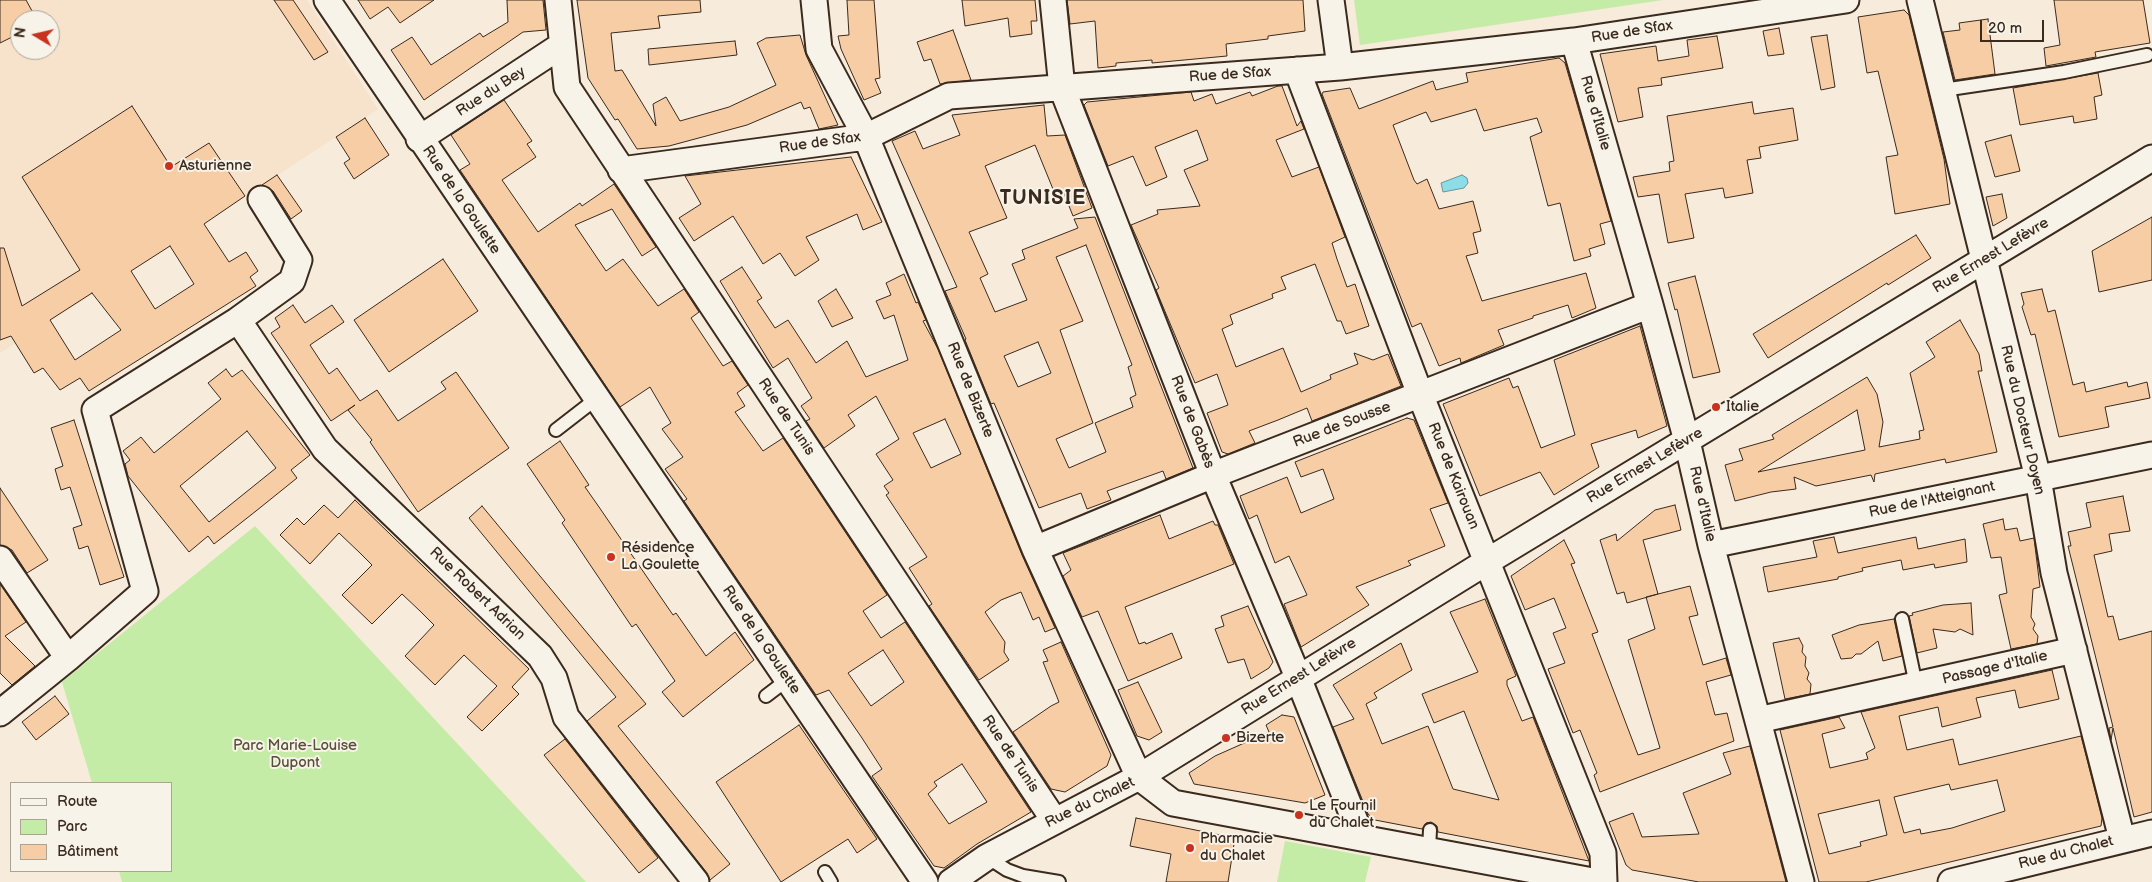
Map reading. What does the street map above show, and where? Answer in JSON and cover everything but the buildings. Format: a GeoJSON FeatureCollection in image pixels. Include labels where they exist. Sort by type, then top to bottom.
{"type":"FeatureCollection","features":[{"type":"Feature","properties":{"kind":"street","name":"Rue de la Goulette"},"geometry":{"type":"LineString","coordinates":[[327,0],[419,139],[925,882]]}},
{"type":"Feature","properties":{"kind":"street","name":"Rue de Tunis"},"geometry":{"type":"LineString","coordinates":[[558,0],[567,87],[1054,820]]}},
{"type":"Feature","properties":{"kind":"street","name":"Rue de Bizerte"},"geometry":{"type":"LineString","coordinates":[[814,0],[818,49],[866,137],[1035,549],[1138,777]]}},
{"type":"Feature","properties":{"kind":"street","name":"Rue de Gabès"},"geometry":{"type":"LineString","coordinates":[[1054,0],[1062,88],[1213,475],[1298,678],[1361,836]]}},
{"type":"Feature","properties":{"kind":"street"},"geometry":{"type":"LineString","coordinates":[[1331,0],[1340,67]]}},
{"type":"Feature","properties":{"kind":"street","name":"Rue de Sfax"},"geometry":{"type":"LineString","coordinates":[[621,170],[866,137],[950,96],[1340,67],[1574,41],[1846,0]]}},
{"type":"Feature","properties":{"kind":"street","name":"Rue du Docteur Doyen"},"geometry":{"type":"LineString","coordinates":[[1920,0],[2038,478],[2054,573],[2122,840]]}},
{"type":"Feature","properties":{"kind":"street","name":"Rue d'Italie"},"geometry":{"type":"LineString","coordinates":[[1574,41],[1687,441],[1711,545],[1801,882]]}},
{"type":"Feature","properties":{"kind":"street","name":"Rue du Bey"},"geometry":{"type":"LineString","coordinates":[[419,139],[562,45]]}},
{"type":"Feature","properties":{"kind":"street","name":"Rue de Kairouan"},"geometry":{"type":"LineString","coordinates":[[1297,70],[1420,394],[1604,853],[1604,882]]}},
{"type":"Feature","properties":{"kind":"street","name":"Rue Ernest Lefèvre"},"geometry":{"type":"LineString","coordinates":[[1138,777],[1488,561],[2152,158]]}},
{"type":"Feature","properties":{"kind":"street"},"geometry":{"type":"LineString","coordinates":[[0,713],[70,657],[146,591],[95,410],[238,320],[292,282],[298,260],[261,199]]}},
{"type":"Feature","properties":{"kind":"street","name":"Rue de Sousse"},"geometry":{"type":"LineString","coordinates":[[1035,549],[1213,475],[1650,305]]}},
{"type":"Feature","properties":{"kind":"street","name":"Rue Robert Adrian"},"geometry":{"type":"LineString","coordinates":[[238,320],[325,449],[540,656],[554,678],[566,717],[696,882]]}},
{"type":"Feature","properties":{"kind":"street","name":"Rue de l'Atteignant"},"geometry":{"type":"LineString","coordinates":[[1711,545],[2152,455]]}},
{"type":"Feature","properties":{"kind":"street"},"geometry":{"type":"LineString","coordinates":[[0,559],[70,657]]}},
{"type":"Feature","properties":{"kind":"street","name":"Passage d'Italie"},"geometry":{"type":"LineString","coordinates":[[1758,720],[2074,650]]}},
{"type":"Feature","properties":{"kind":"street","name":"Rue du Chalet"},"geometry":{"type":"LineString","coordinates":[[952,882],[987,856],[1138,777],[1173,803],[1361,836],[1430,840],[1583,881]]}},
{"type":"Feature","properties":{"kind":"street","name":"Rue du Chalet"},"geometry":{"type":"LineString","coordinates":[[1951,882],[2152,833]]}},
{"type":"Feature","properties":{"kind":"lane"},"geometry":{"type":"LineString","coordinates":[[1942,90],[2064,72],[2147,55]]}},
{"type":"Feature","properties":{"kind":"lane"},"geometry":{"type":"LineString","coordinates":[[556,430],[596,399]]}},
{"type":"Feature","properties":{"kind":"lane"},"geometry":{"type":"LineString","coordinates":[[1902,619],[1916,685]]}},
{"type":"Feature","properties":{"kind":"lane"},"geometry":{"type":"LineString","coordinates":[[766,696],[788,680]]}},
{"type":"Feature","properties":{"kind":"lane"},"geometry":{"type":"LineString","coordinates":[[987,856],[1007,870],[1023,876],[1059,882]]}},
{"type":"Feature","properties":{"kind":"shaded area"},"geometry":{"type":"Polygon","coordinates":[[[0,0],[307,0],[378,109],[207,222],[0,353],[0,0]]]}},
{"type":"Feature","properties":{"kind":"green space"},"geometry":{"type":"Polygon","coordinates":[[[1354,0],[1663,0],[1360,45],[1354,0]]]}},
{"type":"Feature","properties":{"kind":"green space","name":"Parc Marie-Louise Dupont"},"geometry":{"type":"Polygon","coordinates":[[[255,526],[586,882],[122,882],[119,872],[172,872],[172,782],[92,782],[62,682],[255,526]]]}},
{"type":"Feature","properties":{"kind":"green space"},"geometry":{"type":"Polygon","coordinates":[[[1285,841],[1371,857],[1365,882],[1277,882],[1285,841]]]}},
{"type":"Feature","properties":{"kind":"water"},"geometry":{"type":"Polygon","coordinates":[[[1462,175],[1467,178],[1468,183],[1464,188],[1443,192],[1441,183],[1462,175]]]}},
{"type":"Feature","properties":{"kind":"place","name":"Asturienne"},"geometry":{"type":"Point","coordinates":[169,166]}},
{"type":"Feature","properties":{"kind":"place","name":"Italie"},"geometry":{"type":"Point","coordinates":[1716,407]}},
{"type":"Feature","properties":{"kind":"place","name":"Résidence La Goulette"},"geometry":{"type":"Point","coordinates":[611,557]}},
{"type":"Feature","properties":{"kind":"place","name":"Bizerte"},"geometry":{"type":"Point","coordinates":[1226,738]}},
{"type":"Feature","properties":{"kind":"place","name":"Le Fournil du Chalet"},"geometry":{"type":"Point","coordinates":[1299,815]}},
{"type":"Feature","properties":{"kind":"place","name":"Pharmacie du Chalet"},"geometry":{"type":"Point","coordinates":[1190,848]}},
{"type":"Feature","properties":{"kind":"district","name":"TUNISIE"},"geometry":{"type":"Point","coordinates":[1043,199]}}]}
